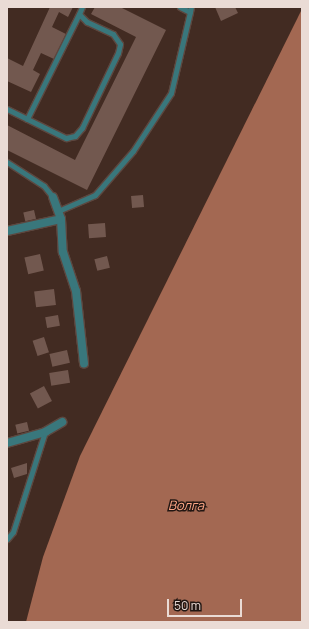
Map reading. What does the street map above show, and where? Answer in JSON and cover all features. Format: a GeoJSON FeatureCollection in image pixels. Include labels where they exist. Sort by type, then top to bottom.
{"type":"FeatureCollection","features":[{"type":"Feature","properties":{"kind":"street"},"geometry":{"type":"LineString","coordinates":[[53,197],[60,215],[63,252],[76,292],[84,364]]}},
{"type":"Feature","properties":{"kind":"street"},"geometry":{"type":"LineString","coordinates":[[7,231],[60,215]]}},
{"type":"Feature","properties":{"kind":"street"},"geometry":{"type":"LineString","coordinates":[[7,443],[45,432],[62,422]]}},
{"type":"Feature","properties":{"kind":"lane"},"geometry":{"type":"LineString","coordinates":[[27,119],[82,7]]}},
{"type":"Feature","properties":{"kind":"lane"},"geometry":{"type":"LineString","coordinates":[[60,215],[95,195],[133,151],[170,94],[191,10],[180,7]]}},
{"type":"Feature","properties":{"kind":"lane"},"geometry":{"type":"LineString","coordinates":[[7,109],[66,138],[75,136],[88,114],[118,53],[120,44],[113,34],[87,22],[78,14]]}},
{"type":"Feature","properties":{"kind":"lane"},"geometry":{"type":"LineString","coordinates":[[7,162],[44,186],[53,197]]}},
{"type":"Feature","properties":{"kind":"lane"},"geometry":{"type":"LineString","coordinates":[[7,539],[13,532],[45,432]]}},
{"type":"Feature","properties":{"kind":"water","name":"Волга"},"geometry":{"type":"Polygon","coordinates":[[[302,9],[302,622],[26,622],[43,557],[80,456],[302,9]]]}},
{"type":"Feature","properties":{"kind":"building"},"geometry":{"type":"Polygon","coordinates":[[[50,7],[73,7],[68,17],[59,12],[52,27],[66,34],[54,59],[41,53],[33,70],[40,74],[31,92],[7,81],[7,58],[23,66],[50,7]]]}},
{"type":"Feature","properties":{"kind":"building"},"geometry":{"type":"Polygon","coordinates":[[[95,7],[120,7],[166,30],[87,190],[7,150],[7,125],[75,160],[136,37],[91,14],[95,7]]]}},
{"type":"Feature","properties":{"kind":"building"},"geometry":{"type":"Polygon","coordinates":[[[215,7],[235,7],[238,13],[221,21],[215,7]]]}},
{"type":"Feature","properties":{"kind":"building"},"geometry":{"type":"Polygon","coordinates":[[[143,195],[144,207],[132,208],[131,196],[143,195]]]}},
{"type":"Feature","properties":{"kind":"building"},"geometry":{"type":"Polygon","coordinates":[[[34,210],[36,219],[25,221],[23,212],[34,210]]]}},
{"type":"Feature","properties":{"kind":"building"},"geometry":{"type":"Polygon","coordinates":[[[105,223],[106,237],[89,238],[88,224],[105,223]]]}},
{"type":"Feature","properties":{"kind":"building"},"geometry":{"type":"Polygon","coordinates":[[[40,254],[44,271],[28,274],[24,258],[40,254]]]}},
{"type":"Feature","properties":{"kind":"building"},"geometry":{"type":"Polygon","coordinates":[[[107,256],[110,268],[97,271],[94,259],[107,256]]]}},
{"type":"Feature","properties":{"kind":"building"},"geometry":{"type":"Polygon","coordinates":[[[54,289],[56,305],[36,307],[34,291],[54,289]]]}},
{"type":"Feature","properties":{"kind":"building"},"geometry":{"type":"Polygon","coordinates":[[[58,315],[60,326],[47,328],[45,317],[58,315]]]}},
{"type":"Feature","properties":{"kind":"building"},"geometry":{"type":"Polygon","coordinates":[[[44,337],[49,352],[38,356],[33,341],[44,337]]]}},
{"type":"Feature","properties":{"kind":"building"},"geometry":{"type":"Polygon","coordinates":[[[67,350],[70,363],[52,367],[49,354],[67,350]]]}},
{"type":"Feature","properties":{"kind":"building"},"geometry":{"type":"Polygon","coordinates":[[[68,370],[70,383],[51,386],[49,373],[68,370]]]}},
{"type":"Feature","properties":{"kind":"building"},"geometry":{"type":"Polygon","coordinates":[[[44,386],[52,401],[38,409],[30,394],[44,386]]]}},
{"type":"Feature","properties":{"kind":"building"},"geometry":{"type":"Polygon","coordinates":[[[27,422],[29,431],[17,433],[15,425],[27,422]]]}},
{"type":"Feature","properties":{"kind":"building"},"geometry":{"type":"Polygon","coordinates":[[[27,463],[27,474],[14,478],[11,468],[27,463]]]}}]}
